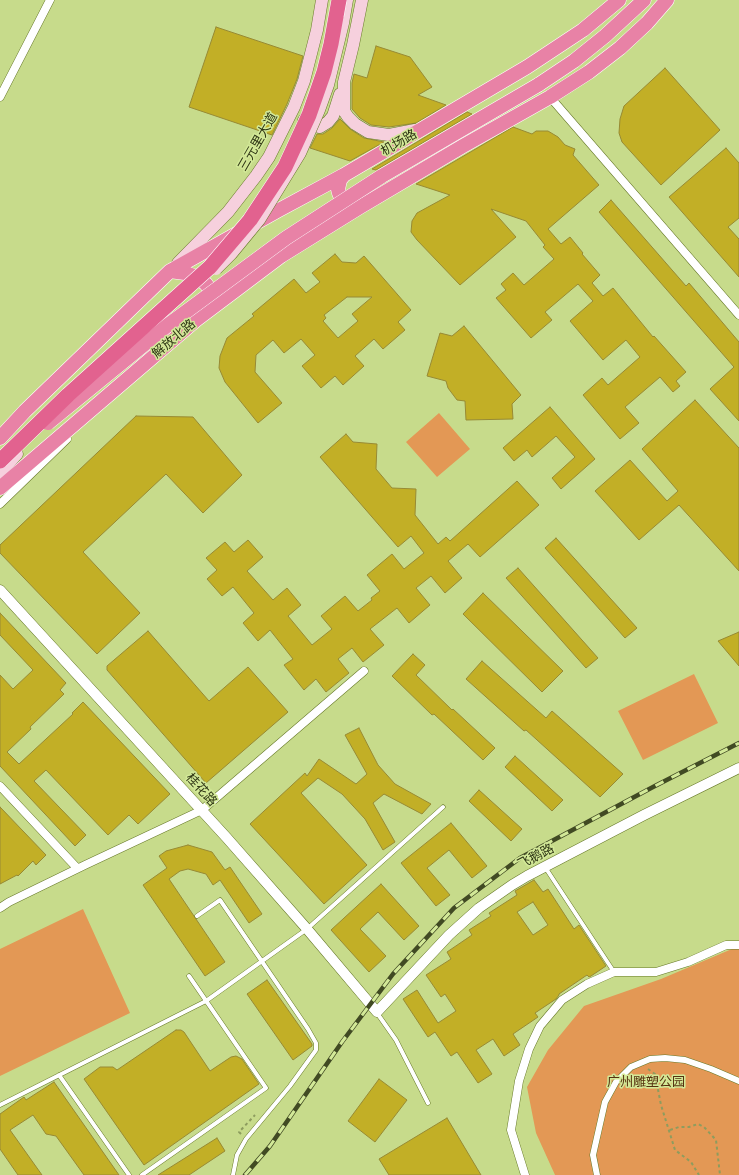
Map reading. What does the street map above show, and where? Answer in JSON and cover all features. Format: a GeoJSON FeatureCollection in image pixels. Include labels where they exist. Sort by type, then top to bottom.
{"type":"FeatureCollection","features":[{"type":"Feature","properties":{"kind":"highway"},"geometry":{"type":"LineString","coordinates":[[0,462],[68,395],[210,267],[250,220],[284,167],[309,115],[324,72],[339,0]]}},
{"type":"Feature","properties":{"kind":"highway","name":"机场路"},"geometry":{"type":"LineString","coordinates":[[170,271],[344,175],[527,67],[560,46],[601,16],[619,0]]}},
{"type":"Feature","properties":{"kind":"highway"},"geometry":{"type":"LineString","coordinates":[[0,462],[168,325],[262,255],[382,176],[538,85],[574,61],[644,0]]}},
{"type":"Feature","properties":{"kind":"highway"},"geometry":{"type":"LineString","coordinates":[[344,175],[340,180],[338,189],[342,200],[348,204],[360,206],[462,146],[550,97],[606,60],[647,22],[667,0]]}},
{"type":"Feature","properties":{"kind":"highway","name":"解放北路"},"geometry":{"type":"LineString","coordinates":[[0,488],[213,307],[281,256],[360,206]]}},
{"type":"Feature","properties":{"kind":"highway"},"geometry":{"type":"LineString","coordinates":[[2,435],[35,401],[170,271],[185,273],[197,277],[206,284],[213,294],[213,307]]}},
{"type":"Feature","properties":{"kind":"main road","name":"三元里大道"},"geometry":{"type":"LineString","coordinates":[[170,271],[228,212],[269,157],[294,107],[312,56],[322,0]]}},
{"type":"Feature","properties":{"kind":"main road"},"geometry":{"type":"LineString","coordinates":[[0,473],[47,424],[220,265],[240,244],[259,220],[288,174],[308,135],[328,84],[347,0]]}},
{"type":"Feature","properties":{"kind":"main road"},"geometry":{"type":"LineString","coordinates":[[299,94],[297,109],[299,116],[309,125],[320,126],[328,122],[333,116],[344,82],[362,0]]}},
{"type":"Feature","properties":{"kind":"main road"},"geometry":{"type":"LineString","coordinates":[[344,82],[344,111],[355,124],[368,132],[389,135],[399,134],[429,126]]}},
{"type":"Feature","properties":{"kind":"street"},"geometry":{"type":"LineString","coordinates":[[0,97],[50,0]]}},
{"type":"Feature","properties":{"kind":"street"},"geometry":{"type":"LineString","coordinates":[[550,97],[739,315]]}},
{"type":"Feature","properties":{"kind":"street"},"geometry":{"type":"LineString","coordinates":[[0,504],[143,365]]}},
{"type":"Feature","properties":{"kind":"street","name":"桂花路"},"geometry":{"type":"LineString","coordinates":[[0,590],[202,810],[307,929],[377,1012]]}},
{"type":"Feature","properties":{"kind":"street"},"geometry":{"type":"LineString","coordinates":[[0,908],[77,868],[202,810],[364,671]]}},
{"type":"Feature","properties":{"kind":"street","name":"飞鹅路"},"geometry":{"type":"LineString","coordinates":[[377,1012],[449,936],[479,908],[512,885],[671,801],[739,768]]}},
{"type":"Feature","properties":{"kind":"street"},"geometry":{"type":"LineString","coordinates":[[0,786],[77,868]]}},
{"type":"Feature","properties":{"kind":"street"},"geometry":{"type":"LineString","coordinates":[[525,1175],[511,1130],[519,1081],[529,1049],[540,1026],[562,1000],[587,984],[614,972],[656,972],[688,962],[726,945],[739,945]]}},
{"type":"Feature","properties":{"kind":"street"},"geometry":{"type":"LineString","coordinates":[[597,1175],[593,1155],[605,1102],[616,1082],[631,1067],[650,1059],[665,1058],[685,1060],[712,1069],[739,1081]]}},
{"type":"Feature","properties":{"kind":"lane"},"geometry":{"type":"LineString","coordinates":[[0,1105],[206,1001],[307,929],[443,807]]}},
{"type":"Feature","properties":{"kind":"lane"},"geometry":{"type":"LineString","coordinates":[[545,867],[614,972]]}},
{"type":"Feature","properties":{"kind":"lane"},"geometry":{"type":"LineString","coordinates":[[197,916],[220,900],[316,1043],[316,1050],[290,1086],[246,1139],[236,1155],[233,1175]]}},
{"type":"Feature","properties":{"kind":"lane"},"geometry":{"type":"LineString","coordinates":[[142,1175],[266,1088],[189,976]]}},
{"type":"Feature","properties":{"kind":"lane"},"geometry":{"type":"LineString","coordinates":[[377,1012],[396,1040],[428,1103]]}},
{"type":"Feature","properties":{"kind":"lane"},"geometry":{"type":"LineString","coordinates":[[59,1075],[129,1175]]}},
{"type":"Feature","properties":{"kind":"path"},"geometry":{"type":"LineString","coordinates":[[641,1063],[655,1074],[661,1105],[675,1150],[691,1162],[699,1175]]}},
{"type":"Feature","properties":{"kind":"path"},"geometry":{"type":"LineString","coordinates":[[239,1132],[258,1112]]}},
{"type":"Feature","properties":{"kind":"path"},"geometry":{"type":"LineString","coordinates":[[670,1130],[698,1124],[704,1127],[716,1140],[720,1175]]}},
{"type":"Feature","properties":{"kind":"green space"},"geometry":{"type":"Polygon","coordinates":[[[439,413],[470,449],[437,477],[406,442],[439,413]]]}},
{"type":"Feature","properties":{"kind":"green space"},"geometry":{"type":"Polygon","coordinates":[[[694,674],[718,723],[643,760],[618,711],[694,674]]]}},
{"type":"Feature","properties":{"kind":"green space"},"geometry":{"type":"Polygon","coordinates":[[[83,909],[130,1013],[0,1076],[0,949],[83,909]]]}},
{"type":"Feature","properties":{"kind":"green space","name":"广州雕塑公园"},"geometry":{"type":"Polygon","coordinates":[[[739,946],[739,1175],[555,1175],[536,1133],[527,1087],[548,1050],[584,1006],[661,979],[739,946]]]}},
{"type":"Feature","properties":{"kind":"building"},"geometry":{"type":"Polygon","coordinates":[[[216,27],[303,56],[297,79],[272,135],[189,107],[216,27]]]}},
{"type":"Feature","properties":{"kind":"building"},"geometry":{"type":"Polygon","coordinates":[[[376,46],[410,57],[432,87],[418,95],[446,105],[416,123],[389,127],[371,125],[360,118],[352,109],[352,83],[354,74],[367,78],[376,46]]]}},
{"type":"Feature","properties":{"kind":"building"},"geometry":{"type":"Polygon","coordinates":[[[665,68],[720,130],[661,185],[622,142],[619,133],[620,119],[624,106],[665,68]]]}},
{"type":"Feature","properties":{"kind":"building"},"geometry":{"type":"Polygon","coordinates":[[[467,112],[472,114],[376,170],[372,169],[467,112]]]}},
{"type":"Feature","properties":{"kind":"building"},"geometry":{"type":"Polygon","coordinates":[[[340,119],[350,129],[364,138],[384,142],[350,161],[310,148],[317,134],[323,134],[332,128],[340,119]]]}},
{"type":"Feature","properties":{"kind":"building"},"geometry":{"type":"Polygon","coordinates":[[[513,127],[532,134],[536,131],[548,131],[558,137],[565,145],[575,149],[573,155],[599,185],[548,229],[561,244],[570,237],[600,275],[592,283],[603,296],[613,288],[653,337],[654,336],[686,372],[676,381],[680,386],[673,392],[660,377],[625,407],[639,423],[620,439],[583,395],[602,378],[608,385],[640,357],[626,340],[603,360],[570,321],[593,301],[578,284],[545,312],[552,320],[531,338],[496,298],[506,290],[501,284],[513,273],[524,285],[554,259],[543,247],[545,245],[526,221],[491,209],[516,237],[460,285],[411,232],[412,221],[417,213],[450,195],[416,184],[513,127]]]}},
{"type":"Feature","properties":{"kind":"building"},"geometry":{"type":"Polygon","coordinates":[[[726,148],[739,163],[739,218],[728,227],[739,239],[739,277],[669,197],[726,148]]]}},
{"type":"Feature","properties":{"kind":"building"},"geometry":{"type":"Polygon","coordinates":[[[611,200],[686,286],[689,283],[739,342],[739,421],[710,389],[734,367],[599,212],[611,200]]]}},
{"type":"Feature","properties":{"kind":"building"},"geometry":{"type":"Polygon","coordinates":[[[335,254],[342,262],[356,263],[364,256],[411,310],[398,322],[405,330],[383,349],[374,339],[355,356],[364,366],[343,385],[335,376],[321,388],[302,366],[315,355],[301,339],[284,353],[273,340],[256,355],[255,372],[282,403],[258,423],[225,382],[219,368],[220,356],[227,338],[254,316],[252,314],[294,279],[306,293],[320,282],[312,273],[335,254]],[[347,297],[324,315],[326,318],[323,321],[338,338],[358,321],[352,314],[372,297],[347,297]]]}},
{"type":"Feature","properties":{"kind":"building"},"geometry":{"type":"Polygon","coordinates":[[[464,326],[521,395],[512,404],[513,419],[466,420],[465,401],[457,400],[448,388],[446,381],[427,376],[440,333],[452,336],[464,326]]]}},
{"type":"Feature","properties":{"kind":"building"},"geometry":{"type":"Polygon","coordinates":[[[695,400],[739,448],[739,571],[679,505],[639,540],[595,491],[630,460],[667,501],[678,491],[642,449],[695,400]]]}},
{"type":"Feature","properties":{"kind":"building"},"geometry":{"type":"Polygon","coordinates":[[[550,407],[595,459],[561,489],[552,478],[575,457],[556,436],[532,457],[527,450],[514,461],[503,448],[550,407]]]}},
{"type":"Feature","properties":{"kind":"building"},"geometry":{"type":"Polygon","coordinates":[[[136,416],[193,417],[242,475],[203,513],[166,474],[83,552],[140,613],[97,654],[0,553],[0,545],[136,416]]]}},
{"type":"Feature","properties":{"kind":"building"},"geometry":{"type":"Polygon","coordinates":[[[346,434],[353,442],[377,444],[376,469],[392,488],[416,489],[415,515],[438,544],[446,537],[450,541],[517,481],[539,505],[480,557],[468,544],[448,561],[462,578],[445,593],[431,576],[416,588],[430,605],[409,623],[397,608],[370,629],[384,645],[363,662],[352,648],[338,659],[349,673],[326,692],[316,679],[304,690],[284,665],[293,659],[270,630],[258,641],[243,623],[254,613],[233,587],[222,596],[207,579],[217,570],[206,558],[225,542],[234,552],[248,540],[263,557],[247,571],[273,600],[287,588],[301,605],[288,616],[312,645],[332,629],[321,616],[345,596],[358,611],[372,600],[371,598],[380,591],[367,575],[392,554],[404,569],[424,553],[411,536],[398,547],[320,457],[346,434]]]}},
{"type":"Feature","properties":{"kind":"building"},"geometry":{"type":"Polygon","coordinates":[[[556,538],[637,628],[625,638],[545,548],[556,538]]]}},
{"type":"Feature","properties":{"kind":"building"},"geometry":{"type":"Polygon","coordinates":[[[518,568],[598,658],[586,668],[506,578],[518,568]]]}},
{"type":"Feature","properties":{"kind":"building"},"geometry":{"type":"Polygon","coordinates":[[[483,593],[563,671],[542,692],[463,614],[483,593]]]}},
{"type":"Feature","properties":{"kind":"building"},"geometry":{"type":"Polygon","coordinates":[[[0,613],[66,683],[60,690],[64,694],[7,752],[19,764],[73,714],[72,713],[83,702],[170,794],[138,824],[129,815],[108,835],[46,770],[34,781],[86,835],[75,846],[0,766],[0,675],[13,689],[33,670],[0,635],[0,613]]]}},
{"type":"Feature","properties":{"kind":"building"},"geometry":{"type":"Polygon","coordinates":[[[148,631],[209,701],[248,667],[288,712],[206,783],[107,670],[107,666],[148,631]]]}},
{"type":"Feature","properties":{"kind":"building"},"geometry":{"type":"Polygon","coordinates":[[[739,632],[739,666],[718,641],[739,632]]]}},
{"type":"Feature","properties":{"kind":"building"},"geometry":{"type":"Polygon","coordinates":[[[413,654],[425,665],[416,675],[452,710],[453,709],[495,748],[483,760],[434,714],[432,715],[392,676],[413,654]]]}},
{"type":"Feature","properties":{"kind":"building"},"geometry":{"type":"Polygon","coordinates":[[[482,661],[546,718],[552,711],[623,774],[600,797],[526,730],[524,731],[466,679],[482,661]]]}},
{"type":"Feature","properties":{"kind":"building"},"geometry":{"type":"Polygon","coordinates":[[[359,728],[378,765],[395,784],[431,804],[422,814],[384,794],[373,803],[395,842],[383,850],[365,819],[342,794],[318,778],[301,793],[367,865],[324,904],[250,824],[305,773],[307,776],[319,759],[356,784],[367,774],[345,735],[359,728]]]}},
{"type":"Feature","properties":{"kind":"building"},"geometry":{"type":"Polygon","coordinates":[[[515,756],[563,800],[552,811],[505,767],[515,756]]]}},
{"type":"Feature","properties":{"kind":"building"},"geometry":{"type":"Polygon","coordinates":[[[479,790],[522,829],[511,841],[469,801],[479,790]]]}},
{"type":"Feature","properties":{"kind":"building"},"geometry":{"type":"Polygon","coordinates":[[[0,807],[46,855],[36,865],[33,861],[18,876],[17,875],[0,884],[0,807]]]}},
{"type":"Feature","properties":{"kind":"building"},"geometry":{"type":"Polygon","coordinates":[[[451,823],[487,866],[472,878],[449,850],[427,868],[450,895],[436,906],[401,863],[451,823]]]}},
{"type":"Feature","properties":{"kind":"building"},"geometry":{"type":"Polygon","coordinates":[[[188,845],[212,852],[225,870],[230,867],[262,914],[249,923],[220,880],[213,885],[206,874],[188,869],[180,871],[169,879],[225,962],[205,976],[143,885],[167,868],[159,856],[166,851],[188,845]]]}},
{"type":"Feature","properties":{"kind":"building"},"geometry":{"type":"Polygon","coordinates":[[[534,880],[543,892],[548,889],[574,929],[579,925],[606,966],[589,977],[587,975],[535,1013],[538,1017],[513,1034],[520,1045],[504,1056],[493,1039],[476,1050],[492,1074],[478,1083],[457,1052],[451,1056],[435,1032],[428,1037],[403,999],[417,990],[438,1023],[456,1011],[445,994],[441,997],[426,975],[451,959],[447,952],[472,935],[469,930],[491,916],[489,913],[517,895],[515,891],[534,880]],[[533,902],[517,912],[533,935],[548,925],[533,902]]]}},
{"type":"Feature","properties":{"kind":"building"},"geometry":{"type":"Polygon","coordinates":[[[381,884],[419,926],[404,940],[378,912],[360,929],[386,956],[369,972],[331,930],[381,884]]]}},
{"type":"Feature","properties":{"kind":"building"},"geometry":{"type":"Polygon","coordinates":[[[267,980],[312,1044],[312,1046],[293,1060],[247,994],[267,980]]]}},
{"type":"Feature","properties":{"kind":"building"},"geometry":{"type":"Polygon","coordinates":[[[176,1030],[181,1030],[184,1032],[210,1071],[231,1057],[236,1056],[242,1059],[259,1084],[144,1165],[84,1079],[100,1067],[113,1067],[117,1070],[176,1030]]]}},
{"type":"Feature","properties":{"kind":"building"},"geometry":{"type":"Polygon","coordinates":[[[379,1079],[407,1100],[375,1142],[348,1121],[379,1079]]]}},
{"type":"Feature","properties":{"kind":"building"},"geometry":{"type":"Polygon","coordinates":[[[54,1082],[119,1175],[84,1175],[56,1136],[46,1134],[33,1115],[10,1130],[42,1175],[18,1175],[0,1149],[0,1114],[24,1097],[26,1100],[54,1082]]]}},
{"type":"Feature","properties":{"kind":"building"},"geometry":{"type":"Polygon","coordinates":[[[447,1118],[481,1175],[389,1175],[379,1159],[447,1118]]]}},
{"type":"Feature","properties":{"kind":"building"},"geometry":{"type":"Polygon","coordinates":[[[217,1138],[225,1151],[189,1175],[158,1175],[217,1138]]]}},
{"type":"Feature","properties":{"kind":"railway"},"geometry":{"type":"LineString","coordinates":[[245,1175],[270,1146],[342,1042],[393,974],[454,908],[520,858],[739,743]]}}]}
